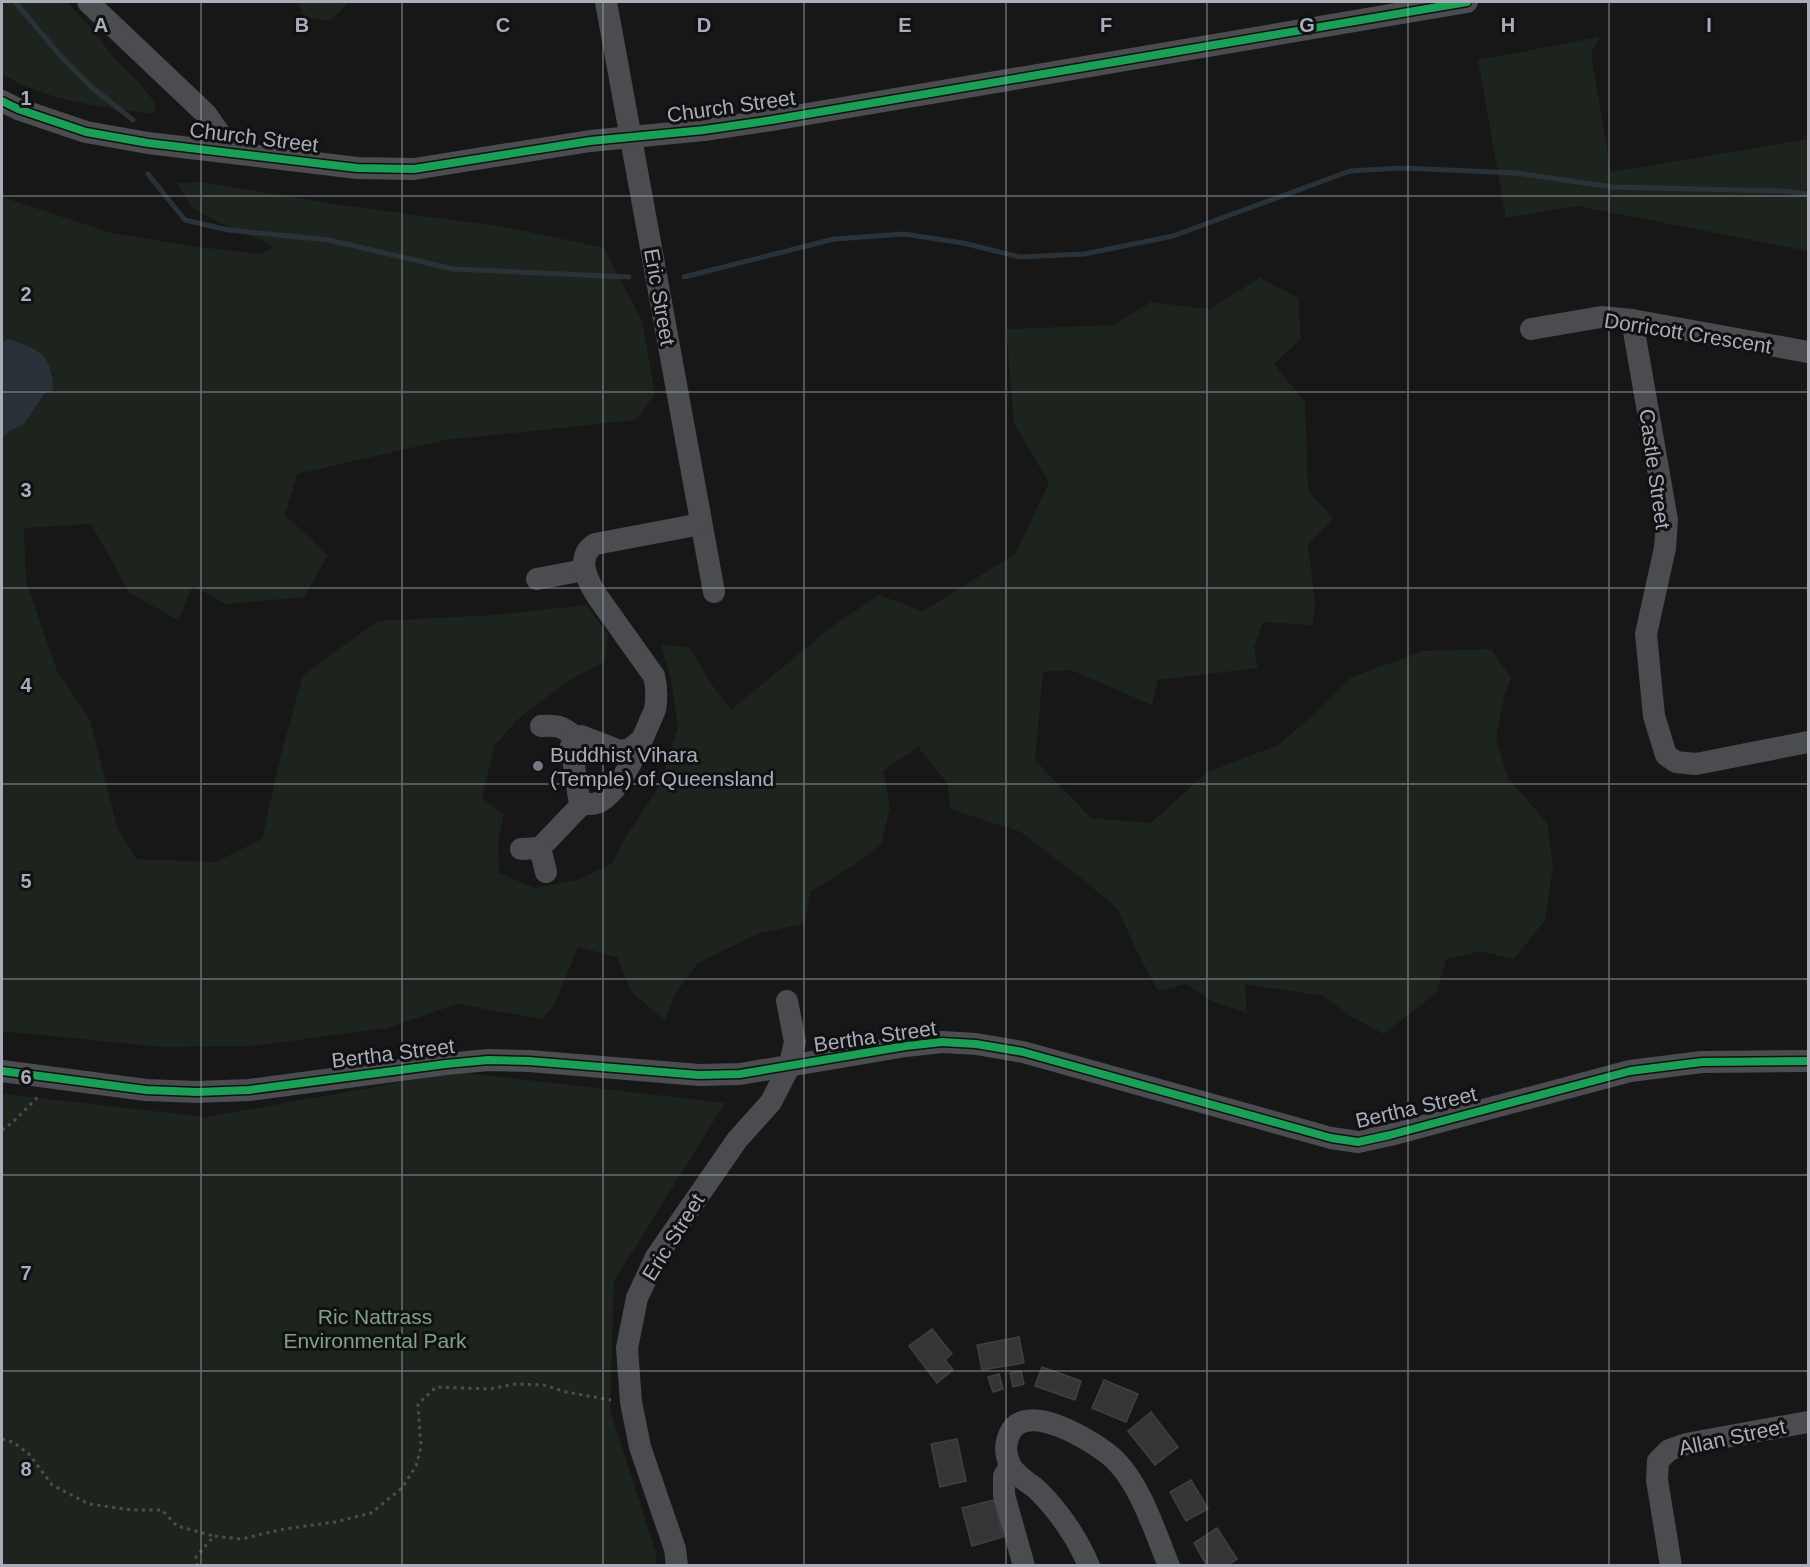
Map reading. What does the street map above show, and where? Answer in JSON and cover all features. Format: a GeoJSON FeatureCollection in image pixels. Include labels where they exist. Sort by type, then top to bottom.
{"type":"FeatureCollection","features":[{"type":"Feature","properties":{"kind":"street"},"geometry":{"type":"LineString","coordinates":[[87,2],[206,114],[220,134],[227,152]]}},
{"type":"Feature","properties":{"kind":"street","name":"Eric Street"},"geometry":{"type":"LineString","coordinates":[[606,2],[714,592]]}},
{"type":"Feature","properties":{"kind":"street","name":"Church Street"},"geometry":{"type":"LineString","coordinates":[[2,101],[18,109],[86,132],[148,143],[357,168],[414,169],[590,141],[705,130],[772,120],[1467,2]]}},
{"type":"Feature","properties":{"kind":"street","name":"Dorricott Crescent"},"geometry":{"type":"LineString","coordinates":[[1531,329],[1601,317],[1632,320],[1809,352]]}},
{"type":"Feature","properties":{"kind":"street","name":"Castle Street"},"geometry":{"type":"LineString","coordinates":[[1632,320],[1667,520],[1665,548],[1646,634],[1654,716],[1666,755],[1676,762],[1696,764],[1809,742]]}},
{"type":"Feature","properties":{"kind":"street"},"geometry":{"type":"LineString","coordinates":[[546,872],[530,848],[583,803],[598,803],[609,796],[628,770],[655,710],[657,688],[654,676],[597,596],[584,570],[586,554],[590,547],[596,544],[701,524]]}},
{"type":"Feature","properties":{"kind":"street"},"geometry":{"type":"LineString","coordinates":[[537,579],[584,570]]}},
{"type":"Feature","properties":{"kind":"street"},"geometry":{"type":"LineString","coordinates":[[541,726],[557,725],[576,737],[580,736],[625,752],[641,741]]}},
{"type":"Feature","properties":{"kind":"street"},"geometry":{"type":"LineString","coordinates":[[576,737],[571,746],[579,798],[583,803]]}},
{"type":"Feature","properties":{"kind":"street","name":"Eric Street"},"geometry":{"type":"LineString","coordinates":[[677,1566],[675,1549],[640,1447],[631,1402],[627,1348],[636,1298],[656,1257],[737,1140],[771,1102],[789,1067],[795,1042],[788,1000]]}},
{"type":"Feature","properties":{"kind":"street","name":"Bertha Street"},"geometry":{"type":"LineString","coordinates":[[2,1071],[146,1090],[197,1092],[249,1090],[488,1060],[530,1061],[699,1075],[740,1074],[942,1042],[976,1044],[1023,1052],[1331,1138],[1358,1142],[1630,1071],[1702,1062],[1809,1061]]}},
{"type":"Feature","properties":{"kind":"street"},"geometry":{"type":"LineString","coordinates":[[1089,1566],[1073,1535],[1049,1503],[1010,1466],[1006,1442],[1015,1426],[1024,1420],[1049,1424],[1085,1438],[1116,1461],[1129,1477],[1146,1510],[1169,1566]]}},
{"type":"Feature","properties":{"kind":"street","name":"Allan Street"},"geometry":{"type":"LineString","coordinates":[[1671,1566],[1657,1480],[1658,1461],[1669,1450],[1686,1444],[1809,1422]]}},
{"type":"Feature","properties":{"kind":"street"},"geometry":{"type":"LineString","coordinates":[[1010,1466],[1004,1476],[1004,1495],[1024,1566]]}},
{"type":"Feature","properties":{"kind":"path"},"geometry":{"type":"LineString","coordinates":[[2,1130],[14,1122],[36,1099],[46,1077]]}},
{"type":"Feature","properties":{"kind":"path"},"geometry":{"type":"LineString","coordinates":[[2,1439],[13,1442],[29,1454],[52,1485],[89,1504],[132,1510],[162,1510],[177,1526],[214,1536],[240,1539],[284,1529],[335,1522],[371,1513],[402,1488],[416,1466],[421,1447],[418,1404],[436,1388],[490,1389],[515,1384],[544,1385],[596,1398],[631,1402]]}},
{"type":"Feature","properties":{"kind":"path"},"geometry":{"type":"LineString","coordinates":[[197,1566],[196,1557],[214,1536]]}},
{"type":"Feature","properties":{"kind":"green space"},"geometry":{"type":"Polygon","coordinates":[[[2,2],[67,2],[97,35],[114,59],[135,78],[152,99],[156,108],[153,114],[56,97],[37,91],[2,74],[2,2]]]}},
{"type":"Feature","properties":{"kind":"green space"},"geometry":{"type":"Polygon","coordinates":[[[298,2],[349,2],[330,21],[304,17],[298,2]]]}},
{"type":"Feature","properties":{"kind":"green space"},"geometry":{"type":"Polygon","coordinates":[[[1599,37],[1591,54],[1611,172],[1808,139],[1808,251],[1577,206],[1506,218],[1478,60],[1599,37]]]}},
{"type":"Feature","properties":{"kind":"green space"},"geometry":{"type":"Polygon","coordinates":[[[203,182],[341,205],[506,227],[604,248],[642,321],[655,394],[636,420],[445,440],[297,474],[285,515],[328,555],[304,597],[226,604],[193,586],[178,620],[130,593],[91,524],[24,528],[26,581],[57,671],[90,720],[118,830],[136,859],[216,862],[262,839],[282,751],[303,675],[378,621],[495,615],[587,605],[608,635],[605,662],[568,681],[517,720],[495,745],[482,798],[504,814],[498,841],[499,873],[535,888],[578,880],[612,863],[660,785],[678,727],[671,680],[661,645],[690,647],[712,685],[731,710],[834,625],[879,595],[923,611],[1015,554],[1049,483],[1014,423],[1006,329],[1113,325],[1151,302],[1209,309],[1260,278],[1298,298],[1301,339],[1274,364],[1305,402],[1308,490],[1333,519],[1308,544],[1315,601],[1313,625],[1263,622],[1254,648],[1258,668],[1158,680],[1152,705],[1071,670],[1043,672],[1035,760],[1091,818],[1151,823],[1206,773],[1278,745],[1317,712],[1352,677],[1424,651],[1491,649],[1511,678],[1504,696],[1496,739],[1508,778],[1547,823],[1553,866],[1545,920],[1514,959],[1481,951],[1446,959],[1437,992],[1384,1034],[1350,1016],[1323,996],[1245,984],[1247,1013],[1214,1002],[1186,984],[1158,991],[1134,946],[1118,909],[1021,832],[950,809],[948,784],[918,747],[883,771],[890,807],[881,844],[863,859],[810,892],[805,923],[758,934],[698,963],[675,994],[665,1021],[632,992],[617,957],[578,947],[554,1006],[542,1019],[457,1004],[387,1028],[253,1046],[161,1047],[2,1031],[2,438],[8,432],[24,424],[44,394],[53,375],[45,359],[36,350],[8,339],[2,342],[2,197],[111,233],[261,254],[274,246],[220,223],[191,207],[177,183],[203,182]]]}},
{"type":"Feature","properties":{"kind":"green space","name":"Ric Nattrass Environmental Park"},"geometry":{"type":"Polygon","coordinates":[[[458,1072],[725,1103],[614,1281],[610,1410],[656,1553],[657,1565],[2,1566],[2,1094],[206,1117],[458,1072]]]}},
{"type":"Feature","properties":{"kind":"shaded area"},"geometry":{"type":"Polygon","coordinates":[[[8,339],[28,346],[42,355],[50,369],[53,390],[44,394],[24,424],[8,432],[2,438],[2,342],[8,339]]]}},
{"type":"Feature","properties":{"kind":"building"},"geometry":{"type":"Polygon","coordinates":[[[932,1329],[952,1354],[945,1360],[953,1370],[937,1383],[909,1346],[932,1329]]]}},
{"type":"Feature","properties":{"kind":"building"},"geometry":{"type":"Polygon","coordinates":[[[1019,1337],[1024,1363],[982,1370],[977,1345],[1019,1337]]]}},
{"type":"Feature","properties":{"kind":"building"},"geometry":{"type":"Polygon","coordinates":[[[1042,1367],[1081,1381],[1075,1400],[1035,1386],[1042,1367]]]}},
{"type":"Feature","properties":{"kind":"building"},"geometry":{"type":"Polygon","coordinates":[[[1021,1371],[1024,1384],[1013,1387],[1010,1373],[1021,1371]]]}},
{"type":"Feature","properties":{"kind":"building"},"geometry":{"type":"Polygon","coordinates":[[[999,1374],[1003,1389],[993,1392],[988,1377],[999,1374]]]}},
{"type":"Feature","properties":{"kind":"building"},"geometry":{"type":"Polygon","coordinates":[[[1104,1380],[1138,1394],[1126,1422],[1092,1408],[1104,1380]]]}},
{"type":"Feature","properties":{"kind":"building"},"geometry":{"type":"Polygon","coordinates":[[[1151,1412],[1178,1447],[1155,1465],[1128,1431],[1151,1412]]]}},
{"type":"Feature","properties":{"kind":"building"},"geometry":{"type":"Polygon","coordinates":[[[957,1439],[966,1481],[940,1487],[931,1444],[957,1439]]]}},
{"type":"Feature","properties":{"kind":"building"},"geometry":{"type":"Polygon","coordinates":[[[1191,1480],[1208,1509],[1186,1521],[1170,1492],[1191,1480]]]}},
{"type":"Feature","properties":{"kind":"building"},"geometry":{"type":"Polygon","coordinates":[[[994,1500],[1003,1537],[972,1546],[962,1508],[994,1500]]]}},
{"type":"Feature","properties":{"kind":"building"},"geometry":{"type":"Polygon","coordinates":[[[1217,1528],[1237,1559],[1227,1566],[1207,1566],[1194,1543],[1217,1528]]]}},
{"type":"Feature","properties":{"kind":"waterway"},"geometry":{"type":"LineString","coordinates":[[15,2],[58,53],[90,86],[133,120]]}},
{"type":"Feature","properties":{"kind":"waterway"},"geometry":{"type":"LineString","coordinates":[[684,277],[834,239],[904,234],[963,243],[1020,257],[1084,254],[1173,236],[1350,171],[1402,168],[1517,173],[1612,187],[1784,191],[1808,194]]}},
{"type":"Feature","properties":{"kind":"waterway"},"geometry":{"type":"LineString","coordinates":[[148,174],[185,220],[228,230],[329,240],[453,269],[629,277]]}},
{"type":"Feature","properties":{"kind":"cycle path"},"geometry":{"type":"LineString","coordinates":[[2,101],[18,109],[86,132],[148,143],[357,168],[414,169],[590,141],[704,130],[772,120],[1467,2]]}},
{"type":"Feature","properties":{"kind":"cycle path"},"geometry":{"type":"LineString","coordinates":[[2,1071],[146,1090],[197,1092],[249,1090],[488,1060],[529,1061],[699,1075],[740,1074],[942,1042],[976,1044],[1023,1052],[1331,1138],[1358,1142],[1630,1071],[1702,1062],[1808,1061]]}},
{"type":"Feature","properties":{"kind":"place","name":"Buddhist Vihara (Temple) of Queensland"},"geometry":{"type":"Point","coordinates":[538,766]}}]}
